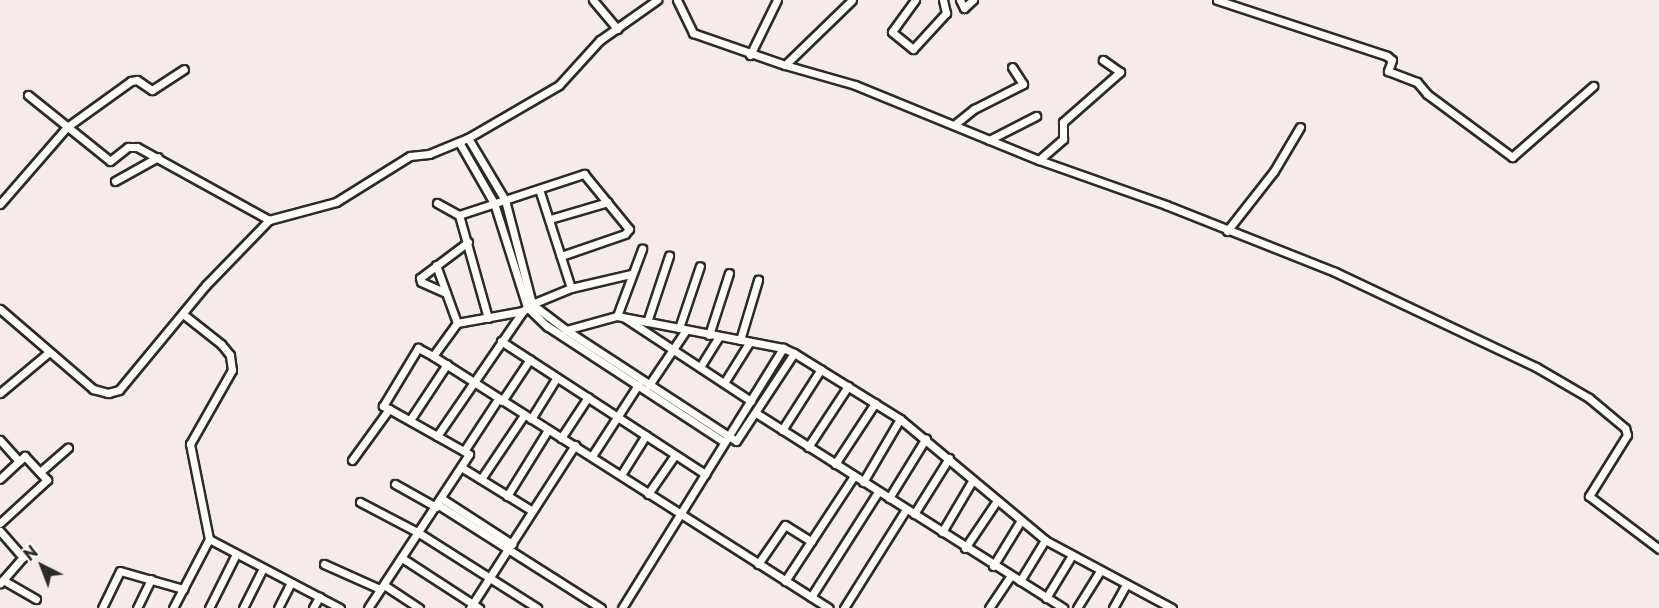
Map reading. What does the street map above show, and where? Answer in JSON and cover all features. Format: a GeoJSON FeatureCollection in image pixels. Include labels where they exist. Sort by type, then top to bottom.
{"type":"FeatureCollection","features":[{"type":"Feature","properties":{"kind":"street"},"geometry":{"type":"LineString","coordinates":[[593,0],[617,29]]}},
{"type":"Feature","properties":{"kind":"street"},"geometry":{"type":"LineString","coordinates":[[0,309],[48,353],[93,389],[113,393],[269,220],[336,202],[410,156],[429,154],[468,138],[560,85],[576,71],[586,53],[657,0]]}},
{"type":"Feature","properties":{"kind":"street"},"geometry":{"type":"LineString","coordinates":[[677,0],[693,33],[750,55],[855,85],[1039,160],[1335,272],[1441,320],[1536,367],[1608,412],[1621,423],[1627,435],[1589,496],[1659,549]]}},
{"type":"Feature","properties":{"kind":"street"},"geometry":{"type":"LineString","coordinates":[[750,55],[777,0]]}},
{"type":"Feature","properties":{"kind":"street"},"geometry":{"type":"LineString","coordinates":[[785,65],[852,0]]}},
{"type":"Feature","properties":{"kind":"street"},"geometry":{"type":"LineString","coordinates":[[915,0],[892,30],[899,42],[913,49],[946,13],[944,0]]}},
{"type":"Feature","properties":{"kind":"street"},"geometry":{"type":"LineString","coordinates":[[960,0],[964,8],[973,0]]}},
{"type":"Feature","properties":{"kind":"street"},"geometry":{"type":"LineString","coordinates":[[1217,0],[1341,44],[1387,56],[1392,60],[1389,71],[1417,82],[1427,94],[1512,157],[1593,86]]}},
{"type":"Feature","properties":{"kind":"street"},"geometry":{"type":"LineString","coordinates":[[1039,160],[1063,139],[1063,122],[1120,72],[1103,60]]}},
{"type":"Feature","properties":{"kind":"street"},"geometry":{"type":"LineString","coordinates":[[954,125],[974,109],[1023,84],[1012,67]]}},
{"type":"Feature","properties":{"kind":"street"},"geometry":{"type":"LineString","coordinates":[[0,204],[67,127],[130,81],[136,80],[152,90],[184,69]]}},
{"type":"Feature","properties":{"kind":"street"},"geometry":{"type":"LineString","coordinates":[[28,95],[110,160],[132,146],[158,157],[269,220]]}},
{"type":"Feature","properties":{"kind":"street"},"geometry":{"type":"LineString","coordinates":[[989,140],[1036,116]]}},
{"type":"Feature","properties":{"kind":"street"},"geometry":{"type":"LineString","coordinates":[[1227,231],[1274,171],[1300,127]]}},
{"type":"Feature","properties":{"kind":"street"},"geometry":{"type":"LineString","coordinates":[[468,138],[505,200],[527,307],[649,385],[726,439]]}},
{"type":"Feature","properties":{"kind":"street"},"geometry":{"type":"LineString","coordinates":[[459,142],[494,203],[527,307],[547,326],[638,385],[726,439],[738,441],[794,353]]}},
{"type":"Feature","properties":{"kind":"street"},"geometry":{"type":"LineString","coordinates":[[115,181],[158,157]]}},
{"type":"Feature","properties":{"kind":"street"},"geometry":{"type":"LineString","coordinates":[[459,215],[584,174],[629,229],[625,234],[561,256]]}},
{"type":"Feature","properties":{"kind":"street"},"geometry":{"type":"LineString","coordinates":[[539,189],[571,288]]}},
{"type":"Feature","properties":{"kind":"street"},"geometry":{"type":"LineString","coordinates":[[550,219],[608,202]]}},
{"type":"Feature","properties":{"kind":"street"},"geometry":{"type":"LineString","coordinates":[[437,203],[459,215],[488,318]]}},
{"type":"Feature","properties":{"kind":"street"},"geometry":{"type":"LineString","coordinates":[[446,293],[419,280],[468,242]]}},
{"type":"Feature","properties":{"kind":"street"},"geometry":{"type":"LineString","coordinates":[[616,316],[642,249]]}},
{"type":"Feature","properties":{"kind":"street"},"geometry":{"type":"LineString","coordinates":[[647,322],[669,256]]}},
{"type":"Feature","properties":{"kind":"street"},"geometry":{"type":"LineString","coordinates":[[436,265],[457,323]]}},
{"type":"Feature","properties":{"kind":"street"},"geometry":{"type":"LineString","coordinates":[[649,385],[673,352],[682,329],[699,266]]}},
{"type":"Feature","properties":{"kind":"street"},"geometry":{"type":"LineString","coordinates":[[709,335],[729,273]]}},
{"type":"Feature","properties":{"kind":"street"},"geometry":{"type":"LineString","coordinates":[[433,356],[457,323],[488,318],[527,307],[571,288],[631,274]]}},
{"type":"Feature","properties":{"kind":"street"},"geometry":{"type":"LineString","coordinates":[[740,340],[758,280]]}},
{"type":"Feature","properties":{"kind":"street"},"geometry":{"type":"LineString","coordinates":[[437,436],[472,382],[527,307]]}},
{"type":"Feature","properties":{"kind":"street"},"geometry":{"type":"LineString","coordinates":[[173,608],[209,539],[190,444],[232,370],[231,363],[221,344],[183,314]]}},
{"type":"Feature","properties":{"kind":"street"},"geometry":{"type":"LineString","coordinates":[[566,330],[616,316],[783,348],[794,353],[900,418],[949,458],[996,502],[1045,540],[1126,585],[1154,605],[1172,608]]}},
{"type":"Feature","properties":{"kind":"street"},"geometry":{"type":"LineString","coordinates":[[625,318],[673,352],[751,400]]}},
{"type":"Feature","properties":{"kind":"street"},"geometry":{"type":"LineString","coordinates":[[700,367],[719,337]]}},
{"type":"Feature","properties":{"kind":"street"},"geometry":{"type":"LineString","coordinates":[[501,341],[705,474]]}},
{"type":"Feature","properties":{"kind":"street"},"geometry":{"type":"LineString","coordinates":[[724,383],[749,343]]}},
{"type":"Feature","properties":{"kind":"street"},"geometry":{"type":"LineString","coordinates":[[368,608],[469,454],[383,406],[418,348],[575,445],[680,516],[828,608]]}},
{"type":"Feature","properties":{"kind":"street"},"geometry":{"type":"LineString","coordinates":[[622,608],[783,348]]}},
{"type":"Feature","properties":{"kind":"street"},"geometry":{"type":"LineString","coordinates":[[0,393],[48,353]]}},
{"type":"Feature","properties":{"kind":"street"},"geometry":{"type":"LineString","coordinates":[[464,451],[530,359]]}},
{"type":"Feature","properties":{"kind":"street"},"geometry":{"type":"LineString","coordinates":[[410,420],[447,364]]}},
{"type":"Feature","properties":{"kind":"street"},"geometry":{"type":"LineString","coordinates":[[782,430],[821,369]]}},
{"type":"Feature","properties":{"kind":"street"},"geometry":{"type":"LineString","coordinates":[[481,479],[557,377]]}},
{"type":"Feature","properties":{"kind":"street"},"geometry":{"type":"LineString","coordinates":[[592,456],[638,385]]}},
{"type":"Feature","properties":{"kind":"street"},"geometry":{"type":"LineString","coordinates":[[808,447],[848,386]]}},
{"type":"Feature","properties":{"kind":"street"},"geometry":{"type":"LineString","coordinates":[[561,438],[588,397]]}},
{"type":"Feature","properties":{"kind":"street"},"geometry":{"type":"LineString","coordinates":[[835,464],[875,403]]}},
{"type":"Feature","properties":{"kind":"street"},"geometry":{"type":"LineString","coordinates":[[352,460],[389,409]]}},
{"type":"Feature","properties":{"kind":"street"},"geometry":{"type":"LineString","coordinates":[[756,413],[1010,577],[1063,608]]}},
{"type":"Feature","properties":{"kind":"street"},"geometry":{"type":"LineString","coordinates":[[863,482],[900,418]]}},
{"type":"Feature","properties":{"kind":"street"},"geometry":{"type":"LineString","coordinates":[[507,496],[548,430]]}},
{"type":"Feature","properties":{"kind":"street"},"geometry":{"type":"LineString","coordinates":[[621,475],[646,435]]}},
{"type":"Feature","properties":{"kind":"street"},"geometry":{"type":"LineString","coordinates":[[889,498],[926,438]]}},
{"type":"Feature","properties":{"kind":"street"},"geometry":{"type":"LineString","coordinates":[[0,440],[19,461]]}},
{"type":"Feature","properties":{"kind":"street"},"geometry":{"type":"LineString","coordinates":[[402,558],[474,607],[531,510],[575,445]]}},
{"type":"Feature","properties":{"kind":"street"},"geometry":{"type":"LineString","coordinates":[[40,472],[68,448]]}},
{"type":"Feature","properties":{"kind":"street"},"geometry":{"type":"LineString","coordinates":[[648,494],[675,455]]}},
{"type":"Feature","properties":{"kind":"street"},"geometry":{"type":"LineString","coordinates":[[0,479],[26,456],[47,480],[0,523]]}},
{"type":"Feature","properties":{"kind":"street"},"geometry":{"type":"LineString","coordinates":[[914,514],[949,458]]}},
{"type":"Feature","properties":{"kind":"street"},"geometry":{"type":"LineString","coordinates":[[461,467],[531,510]]}},
{"type":"Feature","properties":{"kind":"street"},"geometry":{"type":"LineString","coordinates":[[785,581],[854,476]]}},
{"type":"Feature","properties":{"kind":"street"},"geometry":{"type":"LineString","coordinates":[[942,532],[972,481]]}},
{"type":"Feature","properties":{"kind":"street"},"geometry":{"type":"LineString","coordinates":[[395,484],[438,503],[510,547],[601,608]]}},
{"type":"Feature","properties":{"kind":"street"},"geometry":{"type":"LineString","coordinates":[[811,597],[878,492]]}},
{"type":"Feature","properties":{"kind":"street"},"geometry":{"type":"LineString","coordinates":[[360,502],[419,532],[537,608]]}},
{"type":"Feature","properties":{"kind":"street"},"geometry":{"type":"LineString","coordinates":[[965,548],[996,502]]}},
{"type":"Feature","properties":{"kind":"street"},"geometry":{"type":"LineString","coordinates":[[844,608],[906,509]]}},
{"type":"Feature","properties":{"kind":"street"},"geometry":{"type":"LineString","coordinates":[[993,566],[1020,522]]}},
{"type":"Feature","properties":{"kind":"street"},"geometry":{"type":"LineString","coordinates":[[758,564],[785,525],[811,541]]}},
{"type":"Feature","properties":{"kind":"street"},"geometry":{"type":"LineString","coordinates":[[0,531],[23,557],[1,581],[36,599]]}},
{"type":"Feature","properties":{"kind":"street"},"geometry":{"type":"LineString","coordinates":[[209,539],[262,570],[340,608]]}},
{"type":"Feature","properties":{"kind":"street"},"geometry":{"type":"LineString","coordinates":[[1020,581],[1045,540]]}},
{"type":"Feature","properties":{"kind":"street"},"geometry":{"type":"LineString","coordinates":[[209,608],[236,554]]}},
{"type":"Feature","properties":{"kind":"street"},"geometry":{"type":"LineString","coordinates":[[1046,598],[1072,555]]}},
{"type":"Feature","properties":{"kind":"street"},"geometry":{"type":"LineString","coordinates":[[324,564],[382,587],[419,608]]}},
{"type":"Feature","properties":{"kind":"street"},"geometry":{"type":"LineString","coordinates":[[243,608],[262,570]]}},
{"type":"Feature","properties":{"kind":"street"},"geometry":{"type":"LineString","coordinates":[[1077,608],[1100,571]]}},
{"type":"Feature","properties":{"kind":"street"},"geometry":{"type":"LineString","coordinates":[[102,608],[120,572],[183,589]]}},
{"type":"Feature","properties":{"kind":"street"},"geometry":{"type":"LineString","coordinates":[[989,608],[1010,577]]}},
{"type":"Feature","properties":{"kind":"street"},"geometry":{"type":"LineString","coordinates":[[136,608],[151,579]]}},
{"type":"Feature","properties":{"kind":"street"},"geometry":{"type":"LineString","coordinates":[[278,608],[291,584]]}},
{"type":"Feature","properties":{"kind":"street"},"geometry":{"type":"LineString","coordinates":[[1113,608],[1126,585]]}},
{"type":"Feature","properties":{"kind":"street"},"geometry":{"type":"LineString","coordinates":[[313,608],[319,597]]}}]}
